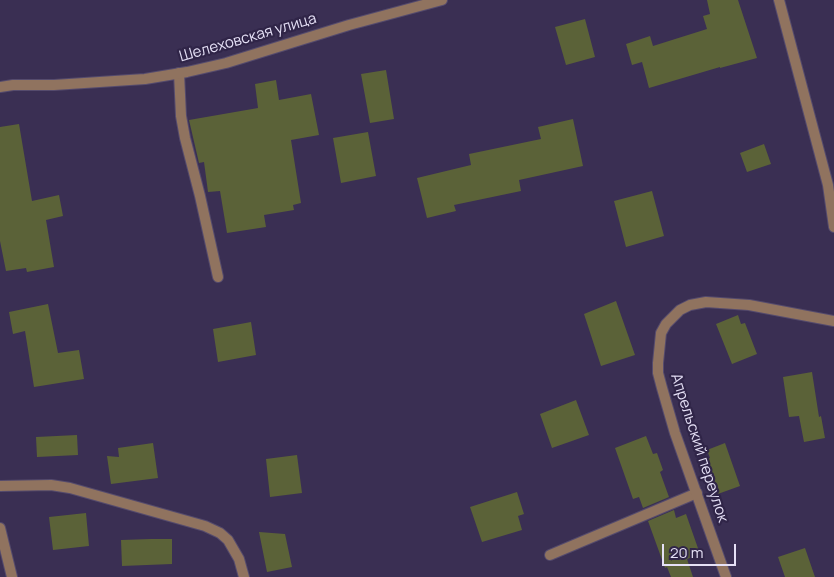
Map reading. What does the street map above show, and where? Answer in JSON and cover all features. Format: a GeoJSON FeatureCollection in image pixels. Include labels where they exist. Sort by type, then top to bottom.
{"type":"FeatureCollection","features":[{"type":"Feature","properties":{"kind":"street","name":"Шелеховская улица"},"geometry":{"type":"LineString","coordinates":[[0,87],[145,79],[179,73],[226,63],[349,25],[442,0]]}},
{"type":"Feature","properties":{"kind":"street"},"geometry":{"type":"LineString","coordinates":[[779,0],[828,185],[834,227]]}},
{"type":"Feature","properties":{"kind":"street"},"geometry":{"type":"LineString","coordinates":[[179,73],[181,116],[185,138],[218,277]]}},
{"type":"Feature","properties":{"kind":"street","name":"Апрельский переулок"},"geometry":{"type":"LineString","coordinates":[[726,577],[675,433],[658,373],[661,333],[666,324],[680,310],[706,302],[749,305],[834,321]]}},
{"type":"Feature","properties":{"kind":"street"},"geometry":{"type":"LineString","coordinates":[[0,486],[50,485],[70,488],[205,526],[220,533],[228,540],[239,559],[244,577]]}},
{"type":"Feature","properties":{"kind":"street"},"geometry":{"type":"LineString","coordinates":[[550,555],[697,493]]}},
{"type":"Feature","properties":{"kind":"street"},"geometry":{"type":"LineString","coordinates":[[0,528],[12,577]]}},
{"type":"Feature","properties":{"kind":"building"},"geometry":{"type":"Polygon","coordinates":[[[707,0],[738,0],[757,58],[649,88],[642,62],[632,65],[626,44],[650,36],[653,46],[707,29],[703,16],[710,14],[707,0]]]}},
{"type":"Feature","properties":{"kind":"building"},"geometry":{"type":"Polygon","coordinates":[[[585,19],[595,57],[566,65],[555,27],[585,19]]]}},
{"type":"Feature","properties":{"kind":"building"},"geometry":{"type":"Polygon","coordinates":[[[386,70],[394,119],[370,123],[361,74],[386,70]]]}},
{"type":"Feature","properties":{"kind":"building"},"geometry":{"type":"Polygon","coordinates":[[[276,80],[279,100],[311,94],[319,135],[291,140],[301,203],[293,205],[294,210],[264,215],[266,227],[227,233],[220,191],[208,192],[204,162],[199,163],[189,120],[258,108],[255,84],[276,80]]]}},
{"type":"Feature","properties":{"kind":"building"},"geometry":{"type":"Polygon","coordinates":[[[573,119],[583,166],[519,180],[521,191],[454,205],[456,211],[427,218],[417,178],[471,165],[469,154],[541,139],[538,127],[573,119]]]}},
{"type":"Feature","properties":{"kind":"building"},"geometry":{"type":"Polygon","coordinates":[[[19,124],[32,201],[59,195],[63,216],[46,220],[54,267],[27,272],[26,268],[6,271],[0,241],[0,127],[19,124]]]}},
{"type":"Feature","properties":{"kind":"building"},"geometry":{"type":"Polygon","coordinates":[[[368,132],[376,176],[341,183],[333,138],[368,132]]]}},
{"type":"Feature","properties":{"kind":"building"},"geometry":{"type":"Polygon","coordinates":[[[764,144],[771,164],[747,172],[740,153],[764,144]]]}},
{"type":"Feature","properties":{"kind":"building"},"geometry":{"type":"Polygon","coordinates":[[[652,191],[664,236],[626,247],[614,201],[652,191]]]}},
{"type":"Feature","properties":{"kind":"building"},"geometry":{"type":"Polygon","coordinates":[[[616,301],[635,355],[601,366],[584,314],[616,301]]]}},
{"type":"Feature","properties":{"kind":"building"},"geometry":{"type":"Polygon","coordinates":[[[48,304],[58,353],[79,350],[84,379],[34,387],[25,331],[13,334],[9,312],[48,304]]]}},
{"type":"Feature","properties":{"kind":"building"},"geometry":{"type":"Polygon","coordinates":[[[738,315],[741,324],[745,323],[757,354],[732,364],[716,324],[738,315]]]}},
{"type":"Feature","properties":{"kind":"building"},"geometry":{"type":"Polygon","coordinates":[[[251,322],[256,355],[218,362],[213,329],[251,322]]]}},
{"type":"Feature","properties":{"kind":"building"},"geometry":{"type":"Polygon","coordinates":[[[812,372],[819,417],[821,416],[825,438],[804,442],[799,416],[789,417],[783,377],[812,372]]]}},
{"type":"Feature","properties":{"kind":"building"},"geometry":{"type":"Polygon","coordinates":[[[576,400],[589,435],[552,448],[540,414],[576,400]]]}},
{"type":"Feature","properties":{"kind":"building"},"geometry":{"type":"Polygon","coordinates":[[[77,435],[78,455],[37,457],[36,437],[77,435]]]}},
{"type":"Feature","properties":{"kind":"building"},"geometry":{"type":"Polygon","coordinates":[[[646,436],[653,454],[657,453],[663,470],[660,472],[669,497],[643,508],[639,497],[633,499],[615,448],[646,436]]]}},
{"type":"Feature","properties":{"kind":"building"},"geometry":{"type":"Polygon","coordinates":[[[153,443],[158,478],[111,484],[107,456],[119,457],[118,448],[153,443]]]}},
{"type":"Feature","properties":{"kind":"building"},"geometry":{"type":"Polygon","coordinates":[[[725,443],[740,486],[715,495],[702,461],[710,458],[707,450],[725,443]]]}},
{"type":"Feature","properties":{"kind":"building"},"geometry":{"type":"Polygon","coordinates":[[[297,455],[302,493],[270,497],[266,459],[297,455]]]}},
{"type":"Feature","properties":{"kind":"building"},"geometry":{"type":"Polygon","coordinates":[[[517,492],[524,514],[518,516],[522,530],[482,542],[470,507],[517,492]]]}},
{"type":"Feature","properties":{"kind":"building"},"geometry":{"type":"Polygon","coordinates":[[[674,510],[676,518],[686,514],[700,554],[687,559],[693,577],[671,577],[667,567],[665,568],[648,521],[674,510]]]}},
{"type":"Feature","properties":{"kind":"building"},"geometry":{"type":"Polygon","coordinates":[[[86,513],[89,546],[53,550],[49,517],[86,513]]]}},
{"type":"Feature","properties":{"kind":"building"},"geometry":{"type":"Polygon","coordinates":[[[259,532],[285,534],[292,567],[267,572],[259,532]]]}},
{"type":"Feature","properties":{"kind":"building"},"geometry":{"type":"Polygon","coordinates":[[[172,539],[172,564],[122,566],[121,540],[172,539]]]}},
{"type":"Feature","properties":{"kind":"building"},"geometry":{"type":"Polygon","coordinates":[[[805,548],[815,577],[785,577],[778,557],[805,548]]]}}]}
